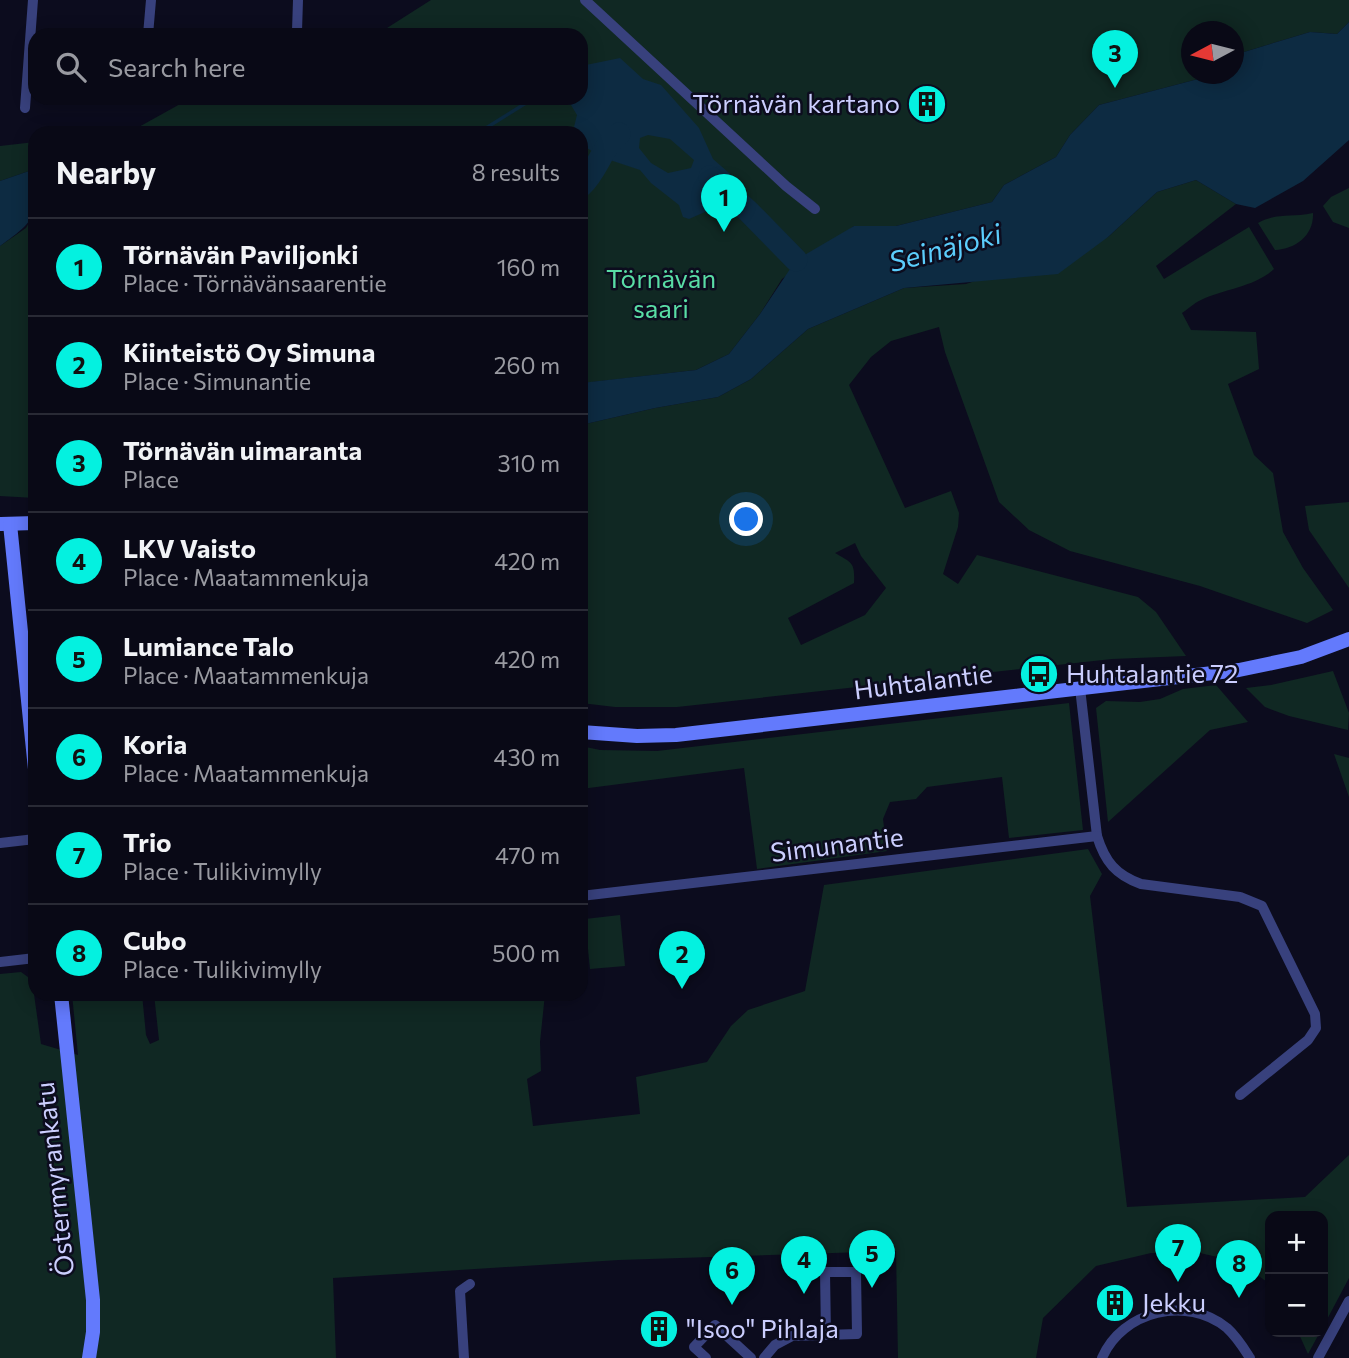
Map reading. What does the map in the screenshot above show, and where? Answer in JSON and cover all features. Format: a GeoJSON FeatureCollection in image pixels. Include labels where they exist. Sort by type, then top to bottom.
{"type":"FeatureCollection","features":[{"type":"Feature","properties":{"kind":"main road"},"geometry":{"type":"LineString","coordinates":[[28,523],[5,524],[28,712]]}},
{"type":"Feature","properties":{"kind":"main road","name":"Huhtalantie"},"geometry":{"type":"LineString","coordinates":[[588,732],[637,736],[676,735],[1239,670],[1301,657],[1349,639]]}},
{"type":"Feature","properties":{"kind":"main road","name":"Östermyrankatu"},"geometry":{"type":"LineString","coordinates":[[62,1001],[93,1300],[93,1332],[89,1358]]}},
{"type":"Feature","properties":{"kind":"street"},"geometry":{"type":"LineString","coordinates":[[32,28],[33,0]]}},
{"type":"Feature","properties":{"kind":"street"},"geometry":{"type":"LineString","coordinates":[[149,28],[151,0]]}},
{"type":"Feature","properties":{"kind":"street"},"geometry":{"type":"LineString","coordinates":[[297,28],[298,0]]}},
{"type":"Feature","properties":{"kind":"street"},"geometry":{"type":"LineString","coordinates":[[585,0],[786,186],[815,209]]}},
{"type":"Feature","properties":{"kind":"street"},"geometry":{"type":"LineString","coordinates":[[25,108],[28,87]]}},
{"type":"Feature","properties":{"kind":"street"},"geometry":{"type":"LineString","coordinates":[[1080,688],[1097,836],[1103,855],[1114,870],[1126,879],[1141,884],[1240,897],[1262,906],[1315,1014],[1316,1028],[1302,1046],[1240,1095]]}},
{"type":"Feature","properties":{"kind":"street","name":"Simunantie"},"geometry":{"type":"LineString","coordinates":[[588,895],[1097,836]]}},
{"type":"Feature","properties":{"kind":"street"},"geometry":{"type":"LineString","coordinates":[[0,843],[28,840]]}},
{"type":"Feature","properties":{"kind":"street"},"geometry":{"type":"LineString","coordinates":[[0,962],[28,959]]}},
{"type":"Feature","properties":{"kind":"street"},"geometry":{"type":"LineString","coordinates":[[764,1358],[775,1345],[792,1336],[826,1335],[857,1334],[856,1272],[825,1272],[826,1335]]}},
{"type":"Feature","properties":{"kind":"street"},"geometry":{"type":"LineString","coordinates":[[464,1358],[460,1291],[470,1284]]}},
{"type":"Feature","properties":{"kind":"street"},"geometry":{"type":"LineString","coordinates":[[1318,1358],[1349,1301]]}},
{"type":"Feature","properties":{"kind":"street"},"geometry":{"type":"LineString","coordinates":[[1102,1358],[1115,1337],[1130,1324],[1168,1310],[1188,1311],[1217,1321],[1240,1341],[1250,1358]]}},
{"type":"Feature","properties":{"kind":"street"},"geometry":{"type":"LineString","coordinates":[[706,1358],[694,1348],[715,1325],[751,1358]]}},
{"type":"Feature","properties":{"kind":"green space","name":"Törnävän saari"},"geometry":{"type":"Polygon","coordinates":[[[431,0],[1349,0],[1349,22],[1337,34],[1310,32],[1244,52],[1244,21],[1181,21],[1181,84],[1099,105],[1070,135],[1056,157],[1004,185],[992,202],[896,226],[854,226],[782,279],[760,314],[729,354],[696,370],[588,382],[588,126],[141,126],[178,105],[588,105],[588,28],[387,28],[431,0]]]}},
{"type":"Feature","properties":{"kind":"green space"},"geometry":{"type":"Polygon","coordinates":[[[28,143],[28,171],[0,181],[0,146],[28,143]]]}},
{"type":"Feature","properties":{"kind":"green space"},"geometry":{"type":"Polygon","coordinates":[[[1196,180],[1236,204],[1156,266],[1164,279],[1249,227],[1274,269],[1249,284],[1201,300],[1182,313],[1191,330],[1256,332],[1259,369],[1228,384],[1254,455],[1273,473],[1283,532],[1303,568],[1333,610],[1307,623],[1200,586],[1070,551],[1029,530],[999,502],[945,352],[939,327],[891,341],[871,357],[849,385],[905,508],[951,491],[959,513],[958,527],[943,574],[958,584],[977,555],[1138,597],[1156,612],[1186,656],[1112,659],[677,707],[615,707],[588,704],[588,423],[718,397],[751,379],[808,329],[904,288],[966,284],[1108,237],[1157,192],[1196,180]],[[855,543],[835,553],[851,564],[854,583],[788,618],[801,645],[865,615],[886,588],[861,556],[855,543]]]}},
{"type":"Feature","properties":{"kind":"green space"},"geometry":{"type":"Polygon","coordinates":[[[1349,188],[1349,228],[1333,222],[1323,206],[1331,197],[1349,188]]]}},
{"type":"Feature","properties":{"kind":"green space"},"geometry":{"type":"Polygon","coordinates":[[[1313,213],[1313,221],[1307,234],[1297,244],[1283,249],[1275,250],[1258,223],[1279,216],[1313,213]]]}},
{"type":"Feature","properties":{"kind":"green space"},"geometry":{"type":"Polygon","coordinates":[[[28,224],[28,498],[0,496],[0,246],[28,224]]]}},
{"type":"Feature","properties":{"kind":"green space"},"geometry":{"type":"Polygon","coordinates":[[[1349,502],[1349,588],[1309,530],[1305,506],[1349,502]]]}},
{"type":"Feature","properties":{"kind":"green space"},"geometry":{"type":"Polygon","coordinates":[[[1333,671],[1349,713],[1348,730],[1289,716],[1265,707],[1246,688],[1271,685],[1333,671]]]}},
{"type":"Feature","properties":{"kind":"green space"},"geometry":{"type":"Polygon","coordinates":[[[1216,685],[1248,722],[1210,730],[1108,822],[1096,708],[1106,701],[1140,702],[1160,699],[1183,689],[1216,685]]]}},
{"type":"Feature","properties":{"kind":"green space"},"geometry":{"type":"Polygon","coordinates":[[[1069,703],[1083,830],[1009,838],[1002,777],[927,787],[916,799],[890,802],[883,819],[887,851],[757,869],[744,768],[588,788],[588,747],[657,751],[1069,703]]]}},
{"type":"Feature","properties":{"kind":"green space"},"geometry":{"type":"Polygon","coordinates":[[[1334,754],[1349,758],[1349,797],[1334,754]]]}},
{"type":"Feature","properties":{"kind":"green space"},"geometry":{"type":"Polygon","coordinates":[[[1088,849],[1102,874],[1090,896],[1127,1207],[1305,1197],[1349,1155],[1349,1278],[1328,1318],[1328,1211],[1265,1211],[1265,1280],[1239,1262],[1200,1253],[1151,1253],[1096,1266],[1043,1318],[1036,1358],[898,1358],[896,1251],[619,1260],[333,1278],[336,1358],[0,1358],[0,974],[21,972],[28,977],[28,1001],[35,1001],[41,1044],[78,1055],[73,1001],[143,1001],[146,1035],[150,1044],[159,1040],[155,1001],[544,1001],[540,1042],[541,1071],[527,1079],[533,1126],[640,1114],[636,1077],[707,1062],[731,1026],[748,1010],[805,991],[824,885],[1088,849]]]}},
{"type":"Feature","properties":{"kind":"green space"},"geometry":{"type":"Polygon","coordinates":[[[620,915],[625,966],[590,969],[588,919],[620,915]]]}},
{"type":"Feature","properties":{"kind":"green space"},"geometry":{"type":"Polygon","coordinates":[[[1300,1337],[1317,1337],[1308,1354],[1300,1337]]]}},
{"type":"Feature","properties":{"kind":"water","name":"Seinäjoki"},"geometry":{"type":"Polygon","coordinates":[[[1349,22],[1349,140],[1303,181],[1255,208],[1236,204],[1196,180],[1157,192],[1108,237],[1058,274],[904,288],[808,329],[751,379],[718,397],[588,423],[588,382],[696,370],[729,354],[796,260],[854,226],[896,226],[992,202],[1004,185],[1056,157],[1070,135],[1099,105],[1181,84],[1244,84],[1244,52],[1310,32],[1337,34],[1349,22]]]}},
{"type":"Feature","properties":{"kind":"water"},"geometry":{"type":"Polygon","coordinates":[[[620,58],[643,79],[661,85],[699,128],[713,159],[737,180],[733,197],[689,219],[683,217],[679,205],[651,183],[640,170],[601,157],[588,149],[588,126],[574,126],[577,115],[571,105],[588,105],[588,65],[620,58]],[[648,135],[640,138],[639,148],[651,163],[668,173],[691,168],[694,160],[670,139],[648,135]]]}},
{"type":"Feature","properties":{"kind":"water"},"geometry":{"type":"Polygon","coordinates":[[[28,171],[28,223],[0,246],[0,181],[28,171]]]}},
{"type":"Feature","properties":{"kind":"waterway"},"geometry":{"type":"LineString","coordinates":[[489,126],[523,105]]}},
{"type":"Feature","properties":{"kind":"waterway"},"geometry":{"type":"LineString","coordinates":[[588,178],[619,134]]}},
{"type":"Feature","properties":{"kind":"waterway"},"geometry":{"type":"LineString","coordinates":[[710,177],[796,260]]}},
{"type":"Feature","properties":{"kind":"place","name":"Törnävän uimaranta"},"geometry":{"type":"Point","coordinates":[1115,88]}},
{"type":"Feature","properties":{"kind":"place","name":"Törnävän kartano"},"geometry":{"type":"Point","coordinates":[927,104]}},
{"type":"Feature","properties":{"kind":"place","name":"Törnävän Paviljonki"},"geometry":{"type":"Point","coordinates":[724,232]}},
{"type":"Feature","properties":{"kind":"place","name":"Huhtalantie 72"},"geometry":{"type":"Point","coordinates":[1039,674]}},
{"type":"Feature","properties":{"kind":"place","name":"Kiinteistö Oy Simuna"},"geometry":{"type":"Point","coordinates":[682,989]}},
{"type":"Feature","properties":{"kind":"place","name":"Trio"},"geometry":{"type":"Point","coordinates":[1178,1282]}},
{"type":"Feature","properties":{"kind":"place","name":"Lumiance Talo"},"geometry":{"type":"Point","coordinates":[872,1288]}},
{"type":"Feature","properties":{"kind":"place","name":"LKV Vaisto"},"geometry":{"type":"Point","coordinates":[804,1294]}},
{"type":"Feature","properties":{"kind":"place","name":"Cubo"},"geometry":{"type":"Point","coordinates":[1239,1298]}},
{"type":"Feature","properties":{"kind":"place","name":"Jekku"},"geometry":{"type":"Point","coordinates":[1115,1303]}},
{"type":"Feature","properties":{"kind":"place","name":"Koria"},"geometry":{"type":"Point","coordinates":[732,1305]}},
{"type":"Feature","properties":{"kind":"place","name":"\"Isoo\" Pihlaja"},"geometry":{"type":"Point","coordinates":[659,1329]}}]}
